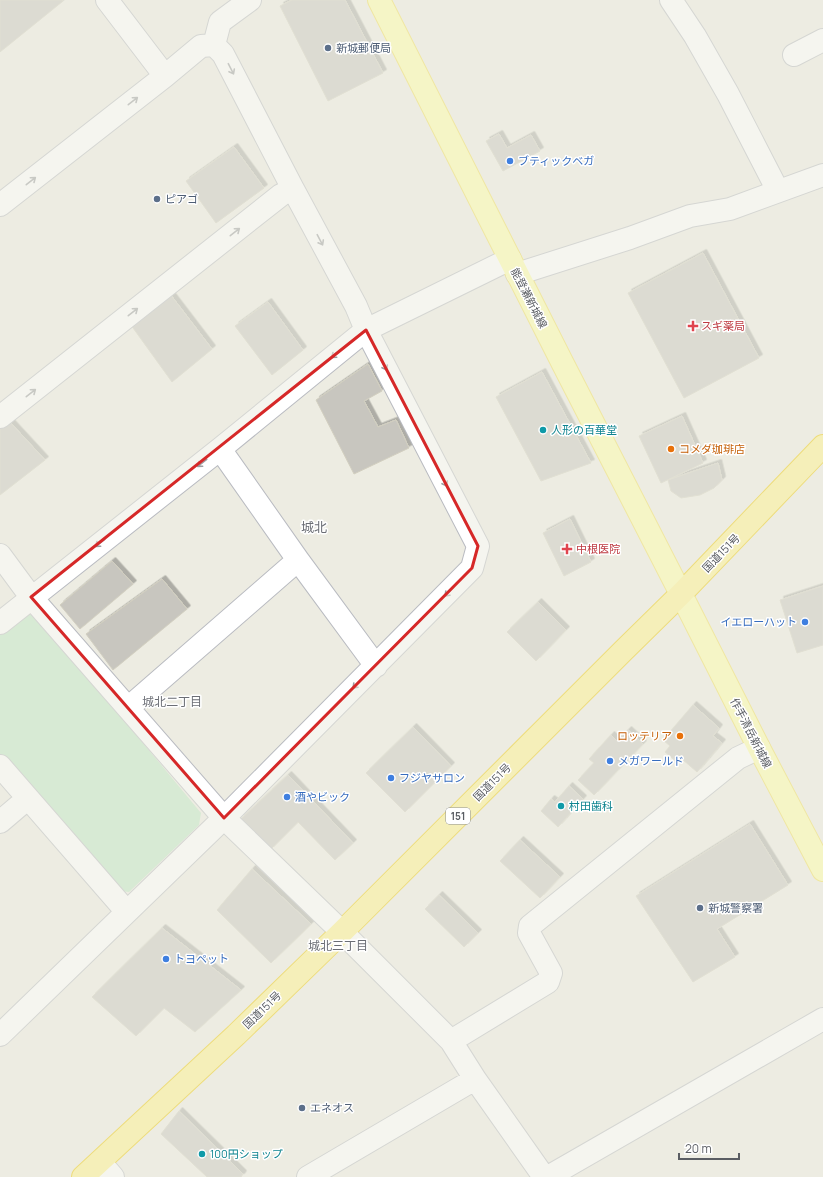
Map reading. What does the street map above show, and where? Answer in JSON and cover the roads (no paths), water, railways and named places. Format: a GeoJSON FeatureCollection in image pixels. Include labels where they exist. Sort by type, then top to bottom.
{"type":"FeatureCollection","features":[{"type":"Feature","properties":{"kind":"highway","name":"国道151号"},"geometry":{"type":"LineString","coordinates":[[83,1177],[106,1170],[242,1030],[681,594],[823,446]]}},
{"type":"Feature","properties":{"kind":"main road","name":"能登瀬新城線"},"geometry":{"type":"LineString","coordinates":[[379,0],[681,594]]}},
{"type":"Feature","properties":{"kind":"main road","name":"作手清岳新城線"},"geometry":{"type":"LineString","coordinates":[[681,594],[758,748],[823,870]]}},
{"type":"Feature","properties":{"kind":"street"},"geometry":{"type":"LineString","coordinates":[[107,0],[165,76]]}},
{"type":"Feature","properties":{"kind":"street"},"geometry":{"type":"LineString","coordinates":[[214,45],[220,22],[250,0]]}},
{"type":"Feature","properties":{"kind":"street"},"geometry":{"type":"LineString","coordinates":[[671,0],[714,68],[778,191]]}},
{"type":"Feature","properties":{"kind":"street"},"geometry":{"type":"LineString","coordinates":[[794,55],[823,40]]}},
{"type":"Feature","properties":{"kind":"street"},"geometry":{"type":"LineString","coordinates":[[0,206],[165,76],[200,46],[214,45],[223,54],[356,306],[366,330],[478,546],[472,568],[224,818],[0,1035]]}},
{"type":"Feature","properties":{"kind":"street"},"geometry":{"type":"LineString","coordinates":[[0,623],[220,449],[366,330],[513,266],[630,238],[690,216],[730,209],[823,175]]}},
{"type":"Feature","properties":{"kind":"street"},"geometry":{"type":"LineString","coordinates":[[0,417],[281,195],[293,189]]}},
{"type":"Feature","properties":{"kind":"street"},"geometry":{"type":"LineString","coordinates":[[220,449],[298,560],[376,666]]}},
{"type":"Feature","properties":{"kind":"street"},"geometry":{"type":"LineString","coordinates":[[0,555],[31,597],[224,818],[342,932],[450,1041],[544,1177]]}},
{"type":"Feature","properties":{"kind":"street"},"geometry":{"type":"LineString","coordinates":[[128,708],[298,560]]}},
{"type":"Feature","properties":{"kind":"street"},"geometry":{"type":"LineString","coordinates":[[450,1041],[548,982],[551,973],[529,933],[530,926],[738,758],[758,748]]}},
{"type":"Feature","properties":{"kind":"street"},"geometry":{"type":"LineString","coordinates":[[0,766],[27,799],[127,912]]}},
{"type":"Feature","properties":{"kind":"street"},"geometry":{"type":"LineString","coordinates":[[0,822],[27,799]]}},
{"type":"Feature","properties":{"kind":"street"},"geometry":{"type":"LineString","coordinates":[[548,1177],[823,1019]]}},
{"type":"Feature","properties":{"kind":"street"},"geometry":{"type":"LineString","coordinates":[[308,1177],[475,1079]]}},
{"type":"Feature","properties":{"kind":"place","name":"新城郵便局"},"geometry":{"type":"Point","coordinates":[328,48]}},
{"type":"Feature","properties":{"kind":"place","name":"ブティックベガ"},"geometry":{"type":"Point","coordinates":[510,161]}},
{"type":"Feature","properties":{"kind":"place","name":"ピアゴ"},"geometry":{"type":"Point","coordinates":[157,199]}},
{"type":"Feature","properties":{"kind":"place","name":"スギ薬局"},"geometry":{"type":"Point","coordinates":[693,326]}},
{"type":"Feature","properties":{"kind":"place","name":"人形の百華堂"},"geometry":{"type":"Point","coordinates":[543,430]}},
{"type":"Feature","properties":{"kind":"place","name":"コメダ珈琲店"},"geometry":{"type":"Point","coordinates":[671,449]}},
{"type":"Feature","properties":{"kind":"place","name":"中根医院"},"geometry":{"type":"Point","coordinates":[567,549]}},
{"type":"Feature","properties":{"kind":"place","name":"イエローハット"},"geometry":{"type":"Point","coordinates":[805,622]}},
{"type":"Feature","properties":{"kind":"place","name":"ロッテリア"},"geometry":{"type":"Point","coordinates":[680,736]}},
{"type":"Feature","properties":{"kind":"place","name":"メガワールド"},"geometry":{"type":"Point","coordinates":[610,761]}},
{"type":"Feature","properties":{"kind":"place","name":"フジヤサロン"},"geometry":{"type":"Point","coordinates":[391,778]}},
{"type":"Feature","properties":{"kind":"place","name":"酒やビック"},"geometry":{"type":"Point","coordinates":[287,797]}},
{"type":"Feature","properties":{"kind":"place","name":"村田歯科"},"geometry":{"type":"Point","coordinates":[561,806]}},
{"type":"Feature","properties":{"kind":"place","name":"新城警察署"},"geometry":{"type":"Point","coordinates":[700,908]}},
{"type":"Feature","properties":{"kind":"place","name":"トヨペット"},"geometry":{"type":"Point","coordinates":[166,959]}},
{"type":"Feature","properties":{"kind":"place","name":"エネオス"},"geometry":{"type":"Point","coordinates":[302,1108]}},
{"type":"Feature","properties":{"kind":"place","name":"100円ショップ"},"geometry":{"type":"Point","coordinates":[202,1154]}},
{"type":"Feature","properties":{"kind":"district","name":"城北"},"geometry":{"type":"Point","coordinates":[314,527]}},
{"type":"Feature","properties":{"kind":"district","name":"城北二丁目"},"geometry":{"type":"Point","coordinates":[172,702]}},
{"type":"Feature","properties":{"kind":"district","name":"城北三丁目"},"geometry":{"type":"Point","coordinates":[338,946]}}]}
